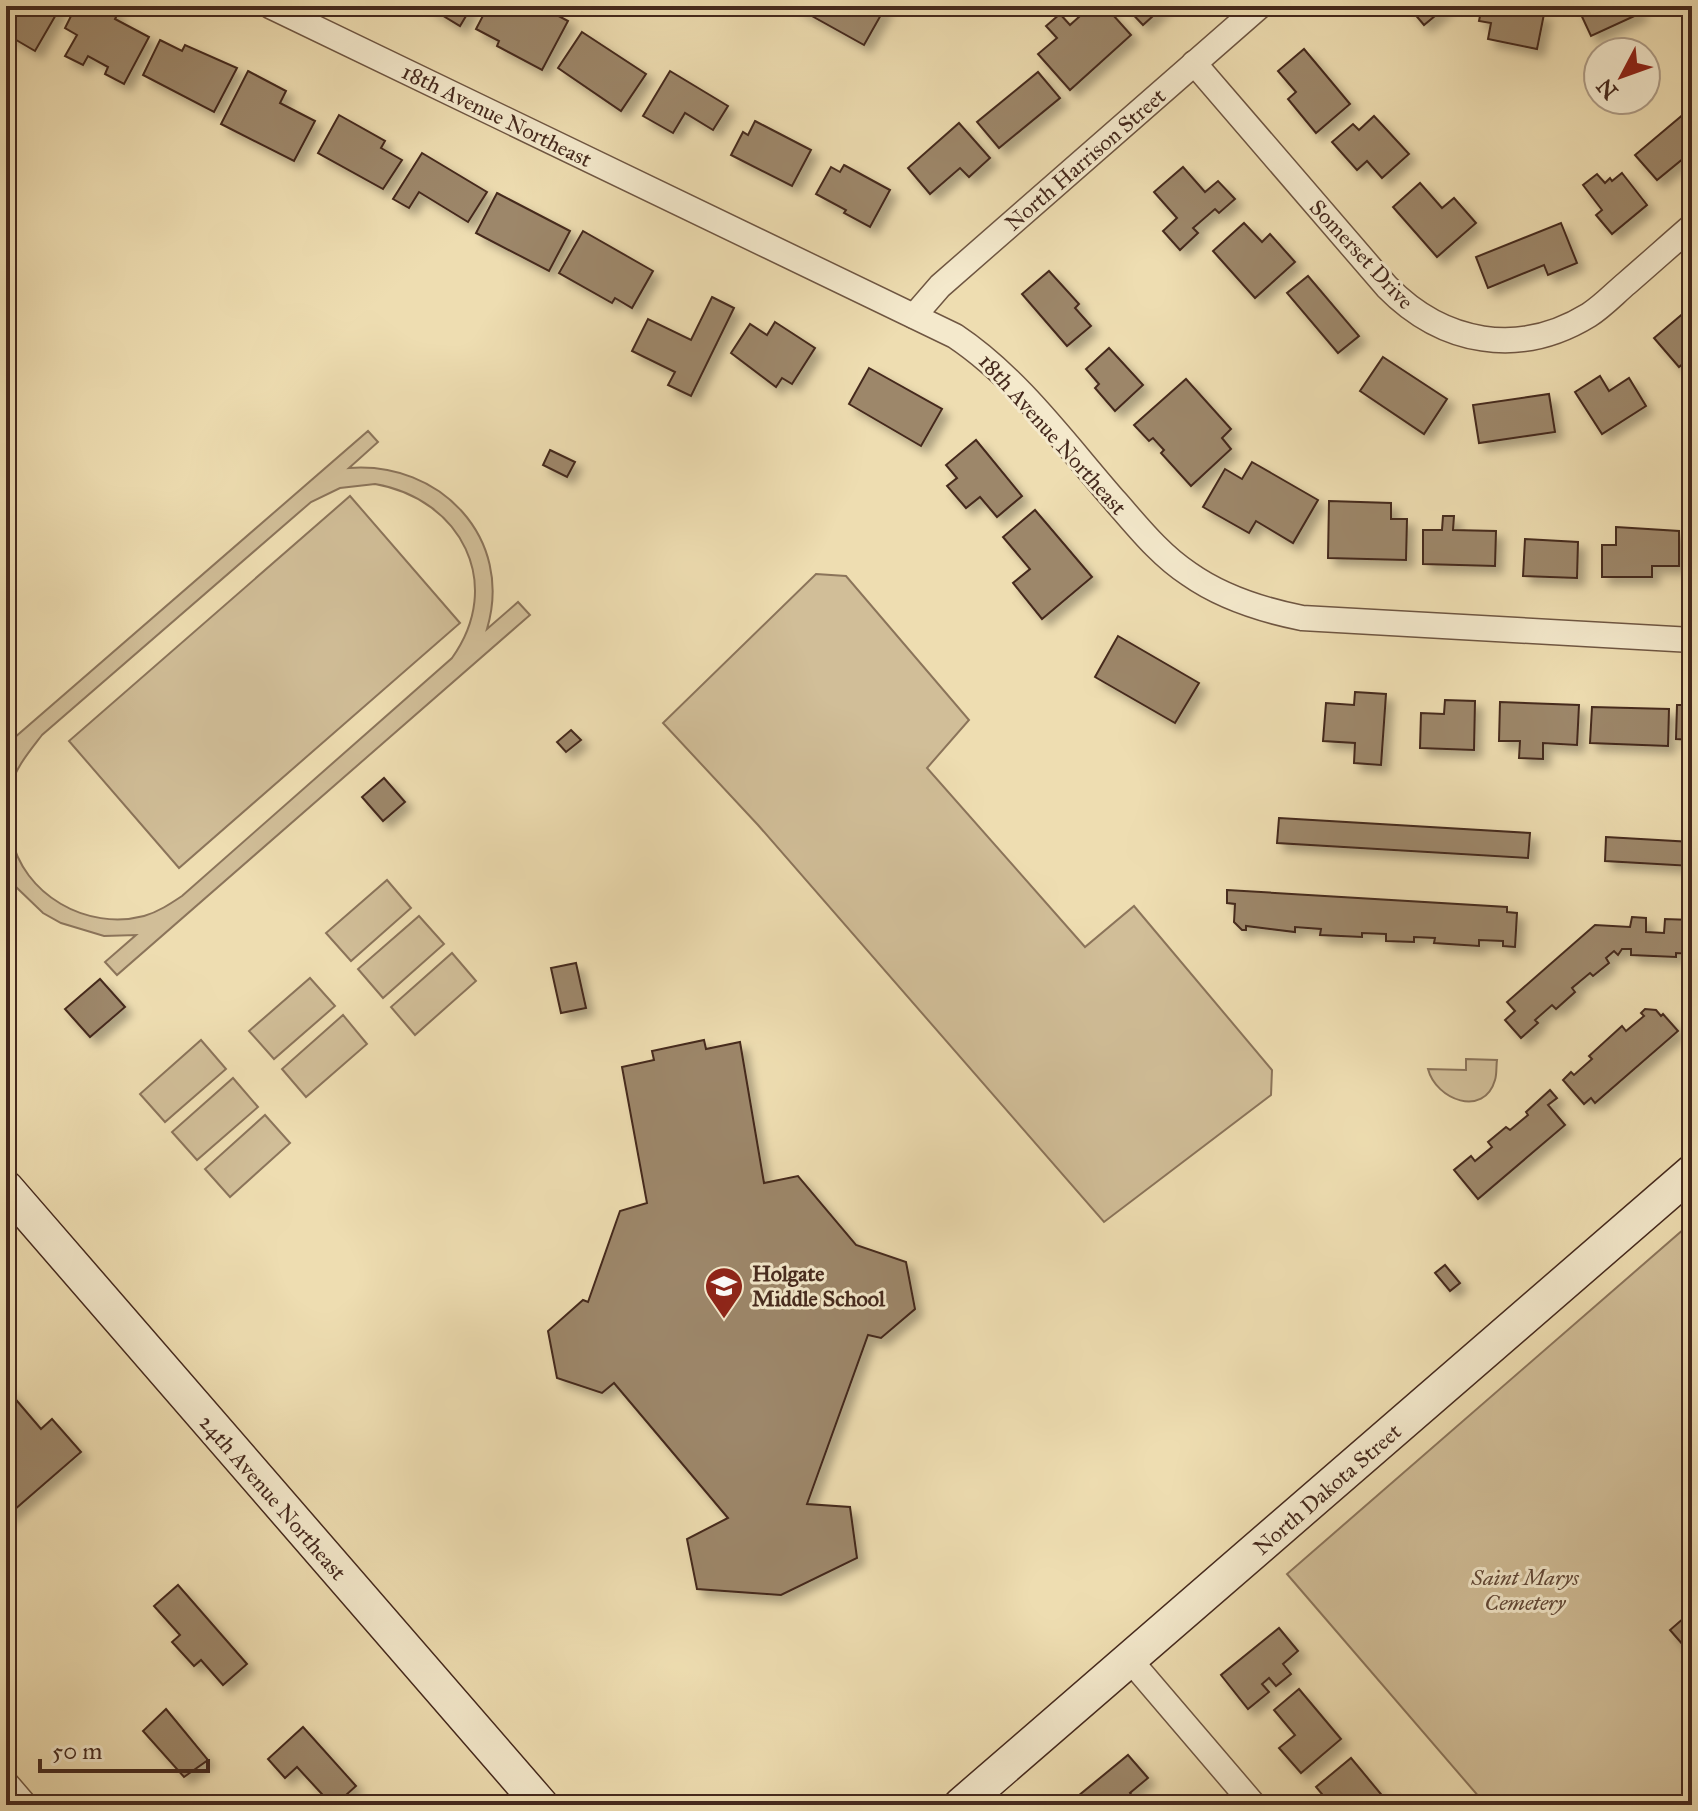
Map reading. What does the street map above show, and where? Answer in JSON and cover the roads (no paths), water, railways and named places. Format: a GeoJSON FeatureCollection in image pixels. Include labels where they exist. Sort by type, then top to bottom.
{"type":"FeatureCollection","features":[{"type":"Feature","properties":{"kind":"street","name":"18th Avenue Northeast"},"geometry":{"type":"LineString","coordinates":[[270,6],[955,336],[977,350],[1023,396],[1146,537],[1190,575],[1243,603],[1302,618],[1692,640]]}},
{"type":"Feature","properties":{"kind":"street","name":"North Harrison Street"},"geometry":{"type":"LineString","coordinates":[[914,316],[940,286],[1260,6]]}},
{"type":"Feature","properties":{"kind":"street","name":"Somerset Drive"},"geometry":{"type":"LineString","coordinates":[[1194,63],[1406,307],[1431,323],[1456,333],[1481,339],[1529,338],[1589,315],[1692,226]]}},
{"type":"Feature","properties":{"kind":"street","name":"North Dakota Street"},"geometry":{"type":"LineString","coordinates":[[961,1805],[1692,1172]]}},
{"type":"Feature","properties":{"kind":"street","name":"24th Avenue Northeast"},"geometry":{"type":"LineString","coordinates":[[6,1188],[541,1805]]}},
{"type":"Feature","properties":{"kind":"street"},"geometry":{"type":"LineString","coordinates":[[1130,1660],[1254,1805]]}},
{"type":"Feature","properties":{"kind":"street"},"geometry":{"type":"LineString","coordinates":[[6,1783],[25,1805]]}},
{"type":"Feature","properties":{"kind":"place","name":"Holgate Middle School"},"geometry":{"type":"Point","coordinates":[724,1320]}},
{"type":"Feature","properties":{"kind":"park label","name":"Saint Marys Cemetery"},"geometry":{"type":"Point","coordinates":[1525,1590]}}]}
